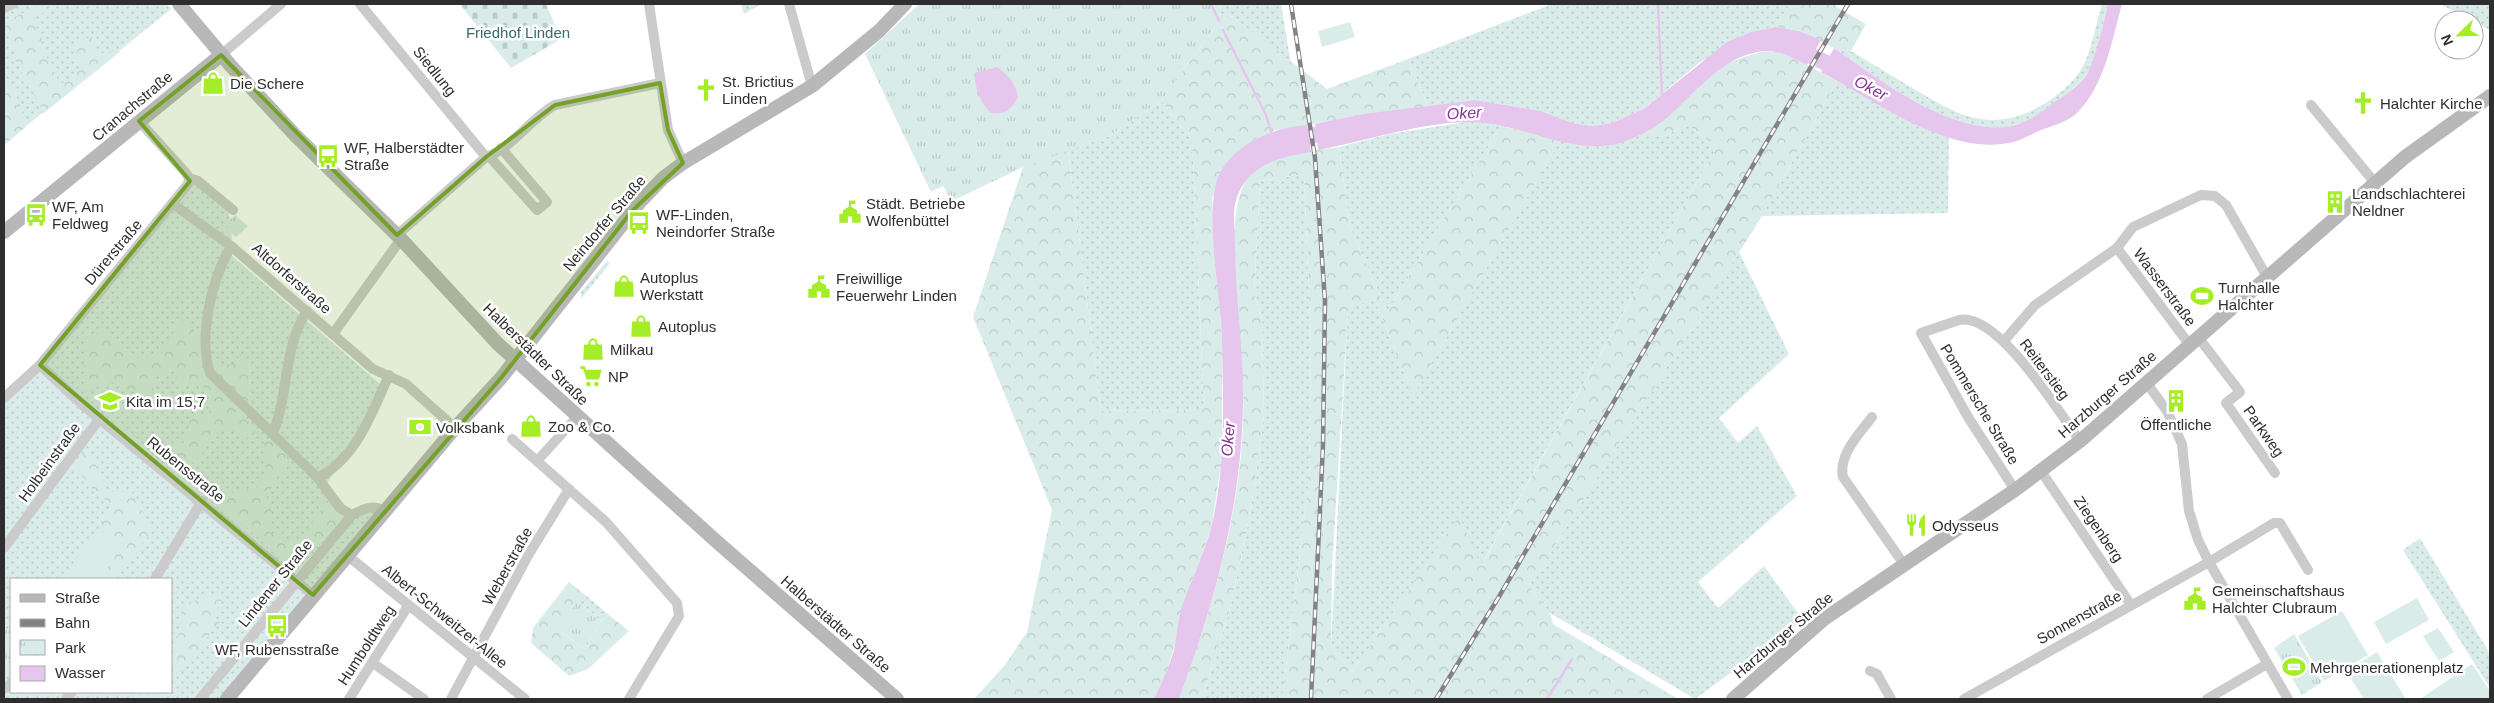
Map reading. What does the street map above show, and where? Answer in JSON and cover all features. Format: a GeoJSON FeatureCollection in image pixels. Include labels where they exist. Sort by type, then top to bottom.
{"type":"FeatureCollection","features":[{"type":"Feature","properties":{"kind":"main road","name":"Halberstädter Straße"},"geometry":{"type":"LineString","coordinates":[[179,4],[221,55],[296,135],[399,237],[515,360],[804,619],[897,699]]}},
{"type":"Feature","properties":{"kind":"main road","name":"Neindorfer Straße"},"geometry":{"type":"LineString","coordinates":[[515,360],[632,211],[663,178],[683,163],[812,86],[872,37],[905,4]]}},
{"type":"Feature","properties":{"kind":"main road","name":"Cranachstraße"},"geometry":{"type":"LineString","coordinates":[[4,232],[61,188],[221,55]]}},
{"type":"Feature","properties":{"kind":"main road","name":"Harzburger Straße"},"geometry":{"type":"LineString","coordinates":[[1733,699],[1811,629],[1904,563],[2015,490],[2080,441],[2193,340],[2375,183],[2412,152],[2490,96]]}},
{"type":"Feature","properties":{"kind":"main road"},"geometry":{"type":"LineString","coordinates":[[226,699],[455,428],[515,360]]}},
{"type":"Feature","properties":{"kind":"street"},"geometry":{"type":"LineString","coordinates":[[4,8],[12,4]]}},
{"type":"Feature","properties":{"kind":"street","name":"Cranachstraße"},"geometry":{"type":"LineString","coordinates":[[221,55],[281,4]]}},
{"type":"Feature","properties":{"kind":"street","name":"Siedlung"},"geometry":{"type":"LineString","coordinates":[[360,4],[488,156],[537,210],[547,202],[501,148]]}},
{"type":"Feature","properties":{"kind":"street"},"geometry":{"type":"LineString","coordinates":[[649,4],[670,140],[683,163]]}},
{"type":"Feature","properties":{"kind":"street"},"geometry":{"type":"LineString","coordinates":[[789,4],[812,86]]}},
{"type":"Feature","properties":{"kind":"street"},"geometry":{"type":"LineString","coordinates":[[333,334],[399,237],[488,156],[501,148],[546,110],[555,105],[660,83]]}},
{"type":"Feature","properties":{"kind":"street"},"geometry":{"type":"LineString","coordinates":[[2311,105],[2375,183]]}},
{"type":"Feature","properties":{"kind":"street"},"geometry":{"type":"LineString","coordinates":[[139,122],[189,178],[198,181],[233,210]]}},
{"type":"Feature","properties":{"kind":"street","name":"Dürerstraße"},"geometry":{"type":"LineString","coordinates":[[4,398],[40,366],[173,204],[188,184],[189,178]]}},
{"type":"Feature","properties":{"kind":"street"},"geometry":{"type":"LineString","coordinates":[[2004,341],[2035,305],[2117,248],[2133,227],[2201,195],[2210,194],[2226,205],[2267,277]]}},
{"type":"Feature","properties":{"kind":"street","name":"Altdorferstraße"},"geometry":{"type":"LineString","coordinates":[[173,204],[231,246],[374,369],[406,384],[455,428]]}},
{"type":"Feature","properties":{"kind":"street"},"geometry":{"type":"LineString","coordinates":[[231,246],[218,276],[205,338],[207,365],[214,380],[273,433],[318,478],[340,508],[352,514],[370,507],[377,507],[384,512]]}},
{"type":"Feature","properties":{"kind":"street","name":"Wasserstraße"},"geometry":{"type":"LineString","coordinates":[[2117,248],[2193,340]]}},
{"type":"Feature","properties":{"kind":"street"},"geometry":{"type":"LineString","coordinates":[[273,433],[293,342],[300,320],[307,311]]}},
{"type":"Feature","properties":{"kind":"street","name":"Reiterstieg"},"geometry":{"type":"LineString","coordinates":[[1921,333],[1965,318],[1978,322],[2004,341],[2080,441]]}},
{"type":"Feature","properties":{"kind":"street","name":"Pommersche Straße"},"geometry":{"type":"LineString","coordinates":[[1921,333],[1968,417],[2015,490]]}},
{"type":"Feature","properties":{"kind":"street","name":"Parkweg"},"geometry":{"type":"LineString","coordinates":[[2193,340],[2240,392],[2226,403],[2275,473]]}},
{"type":"Feature","properties":{"kind":"street","name":"Rubensstraße"},"geometry":{"type":"LineString","coordinates":[[40,366],[314,595]]}},
{"type":"Feature","properties":{"kind":"street"},"geometry":{"type":"LineString","coordinates":[[318,478],[343,460],[352,450],[362,434],[389,375]]}},
{"type":"Feature","properties":{"kind":"street"},"geometry":{"type":"LineString","coordinates":[[2146,382],[2167,411],[2182,444],[2189,511],[2198,540],[2288,699]]}},
{"type":"Feature","properties":{"kind":"street"},"geometry":{"type":"LineString","coordinates":[[537,461],[577,417]]}},
{"type":"Feature","properties":{"kind":"street"},"geometry":{"type":"LineString","coordinates":[[1872,417],[1844,459],[1841,470],[1843,477],[1904,563]]}},
{"type":"Feature","properties":{"kind":"street","name":"Holbeinstraße"},"geometry":{"type":"LineString","coordinates":[[4,548],[100,418]]}},
{"type":"Feature","properties":{"kind":"street"},"geometry":{"type":"LineString","coordinates":[[512,439],[606,522],[634,552],[680,609],[679,616],[629,699]]}},
{"type":"Feature","properties":{"kind":"street","name":"Ziegenberg"},"geometry":{"type":"LineString","coordinates":[[2041,471],[2132,605]]}},
{"type":"Feature","properties":{"kind":"street","name":"Weberstraße"},"geometry":{"type":"LineString","coordinates":[[451,699],[529,554],[569,489]]}},
{"type":"Feature","properties":{"kind":"street"},"geometry":{"type":"LineString","coordinates":[[157,578],[202,501]]}},
{"type":"Feature","properties":{"kind":"street","name":"Lindener Straße"},"geometry":{"type":"LineString","coordinates":[[200,699],[352,514]]}},
{"type":"Feature","properties":{"kind":"street","name":"Sonnenstraße"},"geometry":{"type":"LineString","coordinates":[[1964,699],[2209,562],[2274,523],[2280,524],[2308,570]]}},
{"type":"Feature","properties":{"kind":"street","name":"Albert-Schweitzer-Allee"},"geometry":{"type":"LineString","coordinates":[[348,556],[473,659],[525,699]]}},
{"type":"Feature","properties":{"kind":"street","name":"Humboldtweg"},"geometry":{"type":"LineString","coordinates":[[349,699],[408,606]]}},
{"type":"Feature","properties":{"kind":"street"},"geometry":{"type":"LineString","coordinates":[[373,663],[424,699]]}},
{"type":"Feature","properties":{"kind":"street"},"geometry":{"type":"LineString","coordinates":[[2207,699],[2267,664]]}},
{"type":"Feature","properties":{"kind":"street"},"geometry":{"type":"LineString","coordinates":[[1870,671],[1877,674],[1891,699]]}},
{"type":"Feature","properties":{"kind":"highlighted area"},"geometry":{"type":"Polygon","coordinates":[[[221,55],[397,235],[486,157],[555,105],[660,83],[668,130],[683,163],[632,211],[501,378],[313,595],[40,365],[190,181],[139,121],[221,55]]]}},
{"type":"Feature","properties":{"kind":"green space"},"geometry":{"type":"Polygon","coordinates":[[[4,4],[167,4],[171,9],[4,144],[4,4]]]}},
{"type":"Feature","properties":{"kind":"green space"},"geometry":{"type":"Polygon","coordinates":[[[43,4],[46,11],[32,18],[43,41],[40,43],[60,84],[74,77],[79,66],[71,47],[91,36],[99,53],[121,51],[44,113],[13,56],[17,54],[6,31],[4,32],[4,22],[43,4]]]}},
{"type":"Feature","properties":{"kind":"green space","name":"Friedhof Linden"},"geometry":{"type":"Polygon","coordinates":[[[463,4],[546,4],[561,39],[511,68],[461,6],[463,4]]]}},
{"type":"Feature","properties":{"kind":"green space"},"geometry":{"type":"Polygon","coordinates":[[[741,4],[762,4],[744,14],[741,4]]]}},
{"type":"Feature","properties":{"kind":"green space"},"geometry":{"type":"Polygon","coordinates":[[[919,4],[1219,4],[1221,19],[1161,101],[1109,136],[1023,167],[952,201],[943,186],[931,192],[865,54],[919,4]]]}},
{"type":"Feature","properties":{"kind":"green space"},"geometry":{"type":"Polygon","coordinates":[[[1219,4],[1281,4],[1291,64],[1232,16],[1221,19],[1219,4]]]}},
{"type":"Feature","properties":{"kind":"green space"},"geometry":{"type":"Polygon","coordinates":[[[1552,4],[1790,4],[1776,27],[1751,32],[1699,63],[1645,108],[1612,123],[1592,126],[1572,123],[1541,111],[1475,100],[1428,106],[1408,59],[1552,4]]]}},
{"type":"Feature","properties":{"kind":"green space"},"geometry":{"type":"Polygon","coordinates":[[[1790,4],[1836,4],[1835,6],[1866,24],[1851,51],[1834,48],[1800,31],[1776,27],[1790,4]]]}},
{"type":"Feature","properties":{"kind":"green space"},"geometry":{"type":"Polygon","coordinates":[[[2102,4],[2108,4],[2097,50],[2088,73],[2071,91],[2046,109],[2024,122],[2007,127],[1985,127],[1962,122],[1938,113],[1893,89],[1834,48],[1851,51],[1961,114],[1990,120],[2005,119],[2021,115],[2039,107],[2070,84],[2083,66],[2089,52],[2102,4]]]}},
{"type":"Feature","properties":{"kind":"green space"},"geometry":{"type":"Polygon","coordinates":[[[2440,4],[2490,4],[2490,30],[2484,27],[2484,10],[2452,10],[2440,4]]]}},
{"type":"Feature","properties":{"kind":"green space"},"geometry":{"type":"Polygon","coordinates":[[[1232,16],[1327,89],[1408,59],[1428,106],[1276,130],[1254,140],[1234,156],[1212,198],[1222,341],[1222,458],[1212,524],[1165,677],[1154,699],[974,699],[1005,665],[1027,632],[1052,510],[973,317],[1023,167],[1068,150],[1101,411],[1204,410],[1192,139],[1161,101],[1221,19],[1232,16]]]}},
{"type":"Feature","properties":{"kind":"green space"},"geometry":{"type":"Polygon","coordinates":[[[1350,22],[1355,37],[1322,47],[1318,31],[1350,22]]]}},
{"type":"Feature","properties":{"kind":"green space"},"geometry":{"type":"Polygon","coordinates":[[[1765,51],[1785,53],[1837,81],[1762,216],[1529,586],[1550,613],[1553,624],[1678,699],[1282,699],[1309,480],[1311,342],[1304,174],[1260,181],[1254,295],[1262,318],[1264,415],[1251,510],[1229,612],[1202,699],[1179,699],[1216,586],[1234,508],[1240,468],[1243,390],[1235,280],[1235,220],[1240,195],[1248,178],[1256,169],[1277,158],[1302,152],[1339,147],[1350,227],[1387,312],[1501,126],[1560,140],[1413,396],[1375,299],[1348,308],[1332,569],[1331,648],[1353,671],[1459,516],[1481,566],[1717,147],[1688,125],[1661,137],[1647,131],[1721,68],[1737,60],[1765,51]]]}},
{"type":"Feature","properties":{"kind":"green space"},"geometry":{"type":"Polygon","coordinates":[[[4,72],[20,104],[26,127],[4,145],[4,72]]]}},
{"type":"Feature","properties":{"kind":"green space"},"geometry":{"type":"Polygon","coordinates":[[[1837,81],[1916,124],[1949,138],[1948,213],[1762,216],[1837,81]]]}},
{"type":"Feature","properties":{"kind":"green space"},"geometry":{"type":"Polygon","coordinates":[[[1161,101],[1192,139],[1204,410],[1101,411],[1068,150],[1109,136],[1161,101]]]}},
{"type":"Feature","properties":{"kind":"green space"},"geometry":{"type":"Polygon","coordinates":[[[1465,122],[1485,122],[1501,126],[1387,312],[1350,227],[1339,147],[1390,134],[1465,122]]]}},
{"type":"Feature","properties":{"kind":"green space"},"geometry":{"type":"Polygon","coordinates":[[[1688,125],[1717,147],[1480,567],[1459,517],[1353,671],[1331,648],[1348,307],[1375,299],[1413,395],[1560,140],[1584,144],[1614,142],[1647,131],[1661,137],[1688,125]]]}},
{"type":"Feature","properties":{"kind":"green space"},"geometry":{"type":"Polygon","coordinates":[[[1304,174],[1311,342],[1309,480],[1282,699],[1202,699],[1229,612],[1251,510],[1264,415],[1262,318],[1254,295],[1260,181],[1304,174]]]}},
{"type":"Feature","properties":{"kind":"green space"},"geometry":{"type":"Polygon","coordinates":[[[186,182],[211,194],[227,209],[231,221],[232,240],[223,248],[380,384],[380,390],[343,460],[327,483],[352,514],[384,511],[227,699],[4,699],[4,391],[40,359],[186,182]]]}},
{"type":"Feature","properties":{"kind":"green space"},"geometry":{"type":"Polygon","coordinates":[[[235,215],[248,226],[236,237],[226,229],[229,225],[227,223],[235,215]]]}},
{"type":"Feature","properties":{"kind":"green space"},"geometry":{"type":"Polygon","coordinates":[[[1739,252],[1789,354],[1719,418],[1738,443],[1757,426],[1797,496],[1698,582],[1718,608],[1764,566],[1803,620],[1695,699],[1550,613],[1529,586],[1739,252]]]}},
{"type":"Feature","properties":{"kind":"green space"},"geometry":{"type":"Polygon","coordinates":[[[607,261],[610,263],[581,299],[581,292],[607,261]]]}},
{"type":"Feature","properties":{"kind":"green space"},"geometry":{"type":"Polygon","coordinates":[[[180,320],[193,329],[217,366],[233,364],[242,353],[250,363],[249,391],[252,401],[245,418],[256,434],[244,439],[240,433],[220,426],[201,455],[184,471],[173,465],[165,449],[185,442],[192,415],[209,413],[212,398],[202,385],[182,385],[172,370],[154,377],[152,404],[137,413],[135,392],[111,382],[86,391],[84,360],[87,337],[107,330],[122,346],[138,358],[162,353],[180,320]]]}},
{"type":"Feature","properties":{"kind":"green space"},"geometry":{"type":"Polygon","coordinates":[[[270,438],[287,455],[287,469],[275,480],[267,497],[272,513],[272,534],[297,543],[322,510],[318,490],[343,518],[298,565],[286,564],[243,524],[216,505],[228,493],[256,489],[266,470],[262,445],[270,438]]]}},
{"type":"Feature","properties":{"kind":"green space"},"geometry":{"type":"Polygon","coordinates":[[[88,448],[108,492],[131,491],[153,530],[117,578],[101,578],[123,544],[99,529],[114,506],[95,492],[73,465],[88,448]]]}},
{"type":"Feature","properties":{"kind":"green space"},"geometry":{"type":"Polygon","coordinates":[[[99,529],[122,546],[101,578],[62,578],[99,529]]]}},
{"type":"Feature","properties":{"kind":"green space"},"geometry":{"type":"Polygon","coordinates":[[[2420,538],[2490,654],[2490,688],[2403,550],[2420,538]]]}},
{"type":"Feature","properties":{"kind":"green space"},"geometry":{"type":"Polygon","coordinates":[[[569,582],[583,593],[561,632],[585,649],[601,621],[609,615],[629,631],[588,669],[569,676],[531,643],[533,628],[569,582]]]}},
{"type":"Feature","properties":{"kind":"green space"},"geometry":{"type":"Polygon","coordinates":[[[583,593],[609,615],[601,621],[577,600],[583,593]]]}},
{"type":"Feature","properties":{"kind":"green space"},"geometry":{"type":"Polygon","coordinates":[[[214,595],[223,598],[213,616],[220,622],[172,681],[172,659],[187,603],[214,595]]]}},
{"type":"Feature","properties":{"kind":"green space"},"geometry":{"type":"Polygon","coordinates":[[[2417,598],[2429,620],[2386,644],[2374,622],[2417,598]]]}},
{"type":"Feature","properties":{"kind":"green space"},"geometry":{"type":"Polygon","coordinates":[[[577,600],[601,621],[585,649],[561,632],[577,600]]]}},
{"type":"Feature","properties":{"kind":"green space"},"geometry":{"type":"Polygon","coordinates":[[[2342,611],[2368,655],[2324,681],[2298,636],[2342,611]]]}},
{"type":"Feature","properties":{"kind":"green space"},"geometry":{"type":"Polygon","coordinates":[[[10,626],[10,671],[4,677],[4,632],[10,626]]]}},
{"type":"Feature","properties":{"kind":"green space"},"geometry":{"type":"Polygon","coordinates":[[[2438,628],[2454,652],[2439,661],[2423,636],[2438,628]]]}},
{"type":"Feature","properties":{"kind":"green space"},"geometry":{"type":"Polygon","coordinates":[[[2294,634],[2322,682],[2302,695],[2274,648],[2294,634]]]}},
{"type":"Feature","properties":{"kind":"green space"},"geometry":{"type":"Polygon","coordinates":[[[2377,652],[2406,699],[2364,699],[2346,671],[2377,652]]]}},
{"type":"Feature","properties":{"kind":"green space"},"geometry":{"type":"Polygon","coordinates":[[[2472,664],[2490,691],[2490,699],[2420,699],[2472,664]]]}},
{"type":"Feature","properties":{"kind":"green space"},"geometry":{"type":"Polygon","coordinates":[[[138,693],[162,693],[157,699],[132,699],[138,693]]]}},
{"type":"Feature","properties":{"kind":"water"},"geometry":{"type":"Polygon","coordinates":[[[2108,4],[2122,4],[2111,47],[2101,75],[2087,101],[2078,112],[2061,123],[2013,142],[1989,145],[1964,142],[1939,134],[1913,124],[1888,111],[1821,72],[1834,48],[1893,89],[1938,113],[1962,122],[1985,127],[2013,126],[2043,111],[2079,84],[2087,75],[2095,54],[2108,4]]]}},
{"type":"Feature","properties":{"kind":"water"},"geometry":{"type":"Polygon","coordinates":[[[1776,27],[1799,31],[1821,40],[1807,65],[1786,55],[1764,51],[1734,60],[1709,78],[1663,121],[1644,133],[1623,142],[1605,146],[1585,146],[1565,143],[1486,123],[1467,122],[1411,129],[1318,150],[1315,124],[1364,114],[1475,100],[1541,111],[1572,123],[1592,126],[1612,123],[1645,108],[1727,42],[1751,32],[1776,27]]]}},
{"type":"Feature","properties":{"kind":"water"},"geometry":{"type":"Polygon","coordinates":[[[997,67],[1011,80],[1018,97],[1013,105],[1004,112],[991,113],[979,95],[974,73],[997,67]]]}},
{"type":"Feature","properties":{"kind":"water"},"geometry":{"type":"Polygon","coordinates":[[[1307,125],[1311,152],[1276,160],[1256,171],[1241,188],[1236,200],[1234,216],[1235,263],[1243,393],[1242,432],[1233,510],[1215,587],[1179,699],[1154,699],[1172,656],[1182,606],[1209,535],[1220,479],[1223,434],[1221,326],[1213,233],[1215,191],[1219,175],[1235,154],[1257,139],[1282,129],[1307,125]]]}},
{"type":"Feature","properties":{"kind":"waterway"},"geometry":{"type":"LineString","coordinates":[[1211,4],[1219,21]]}},
{"type":"Feature","properties":{"kind":"waterway"},"geometry":{"type":"LineString","coordinates":[[1658,4],[1662,97]]}},
{"type":"Feature","properties":{"kind":"waterway"},"geometry":{"type":"LineString","coordinates":[[1223,30],[1266,115],[1272,135]]}},
{"type":"Feature","properties":{"kind":"waterway","name":"Oker"},"geometry":{"type":"LineString","coordinates":[[1793,47],[1845,72]]}},
{"type":"Feature","properties":{"kind":"waterway","name":"Oker"},"geometry":{"type":"LineString","coordinates":[[1287,141],[1336,130]]}},
{"type":"Feature","properties":{"kind":"waterway"},"geometry":{"type":"LineString","coordinates":[[1547,699],[1572,659]]}},
{"type":"Feature","properties":{"kind":"railway"},"geometry":{"type":"LineString","coordinates":[[1291,4],[1315,158],[1325,301],[1323,445],[1311,699]]}},
{"type":"Feature","properties":{"kind":"railway"},"geometry":{"type":"LineString","coordinates":[[1436,699],[1497,600],[1848,4]]}},
{"type":"Feature","properties":{"kind":"place","name":"Die Schere"},"geometry":{"type":"Point","coordinates":[213,83]}},
{"type":"Feature","properties":{"kind":"place","name":"St. Brictius Linden"},"geometry":{"type":"Point","coordinates":[706,90]}},
{"type":"Feature","properties":{"kind":"place","name":"Halchter Kirche"},"geometry":{"type":"Point","coordinates":[2363,103]}},
{"type":"Feature","properties":{"kind":"place","name":"WF, Halberstädter Straße"},"geometry":{"type":"Point","coordinates":[328,156]}},
{"type":"Feature","properties":{"kind":"place","name":"Landschlachterei Neldner"},"geometry":{"type":"Point","coordinates":[2335,202]}},
{"type":"Feature","properties":{"kind":"place","name":"Städt. Betriebe Wolfenbüttel"},"geometry":{"type":"Point","coordinates":[850,212]}},
{"type":"Feature","properties":{"kind":"place","name":"WF, Am Feldweg"},"geometry":{"type":"Point","coordinates":[36,215]}},
{"type":"Feature","properties":{"kind":"place","name":"WF-Linden, Neindorfer Straße"},"geometry":{"type":"Point","coordinates":[639,223]}},
{"type":"Feature","properties":{"kind":"place","name":"Autoplus Werkstatt"},"geometry":{"type":"Point","coordinates":[624,286]}},
{"type":"Feature","properties":{"kind":"place","name":"Freiwillige Feuerwehr Linden"},"geometry":{"type":"Point","coordinates":[819,287]}},
{"type":"Feature","properties":{"kind":"place","name":"Turnhalle Halchter"},"geometry":{"type":"Point","coordinates":[2202,296]}},
{"type":"Feature","properties":{"kind":"place","name":"Autoplus"},"geometry":{"type":"Point","coordinates":[641,326]}},
{"type":"Feature","properties":{"kind":"place","name":"Milkau"},"geometry":{"type":"Point","coordinates":[593,349]}},
{"type":"Feature","properties":{"kind":"place","name":"NP"},"geometry":{"type":"Point","coordinates":[591,376]}},
{"type":"Feature","properties":{"kind":"place","name":"Kita im 15,7"},"geometry":{"type":"Point","coordinates":[110,401]}},
{"type":"Feature","properties":{"kind":"place","name":"Öffentliche"},"geometry":{"type":"Point","coordinates":[2176,401]}},
{"type":"Feature","properties":{"kind":"place","name":"Zoo & Co."},"geometry":{"type":"Point","coordinates":[531,426]}},
{"type":"Feature","properties":{"kind":"place","name":"Volksbank"},"geometry":{"type":"Point","coordinates":[420,427]}},
{"type":"Feature","properties":{"kind":"place","name":"Odysseus"},"geometry":{"type":"Point","coordinates":[1916,525]}},
{"type":"Feature","properties":{"kind":"place","name":"Gemeinschaftshaus Halchter Clubraum"},"geometry":{"type":"Point","coordinates":[2195,599]}},
{"type":"Feature","properties":{"kind":"place","name":"WF, Rubensstraße"},"geometry":{"type":"Point","coordinates":[277,626]}},
{"type":"Feature","properties":{"kind":"place","name":"Mehrgenerationenplatz"},"geometry":{"type":"Point","coordinates":[2294,667]}}]}
